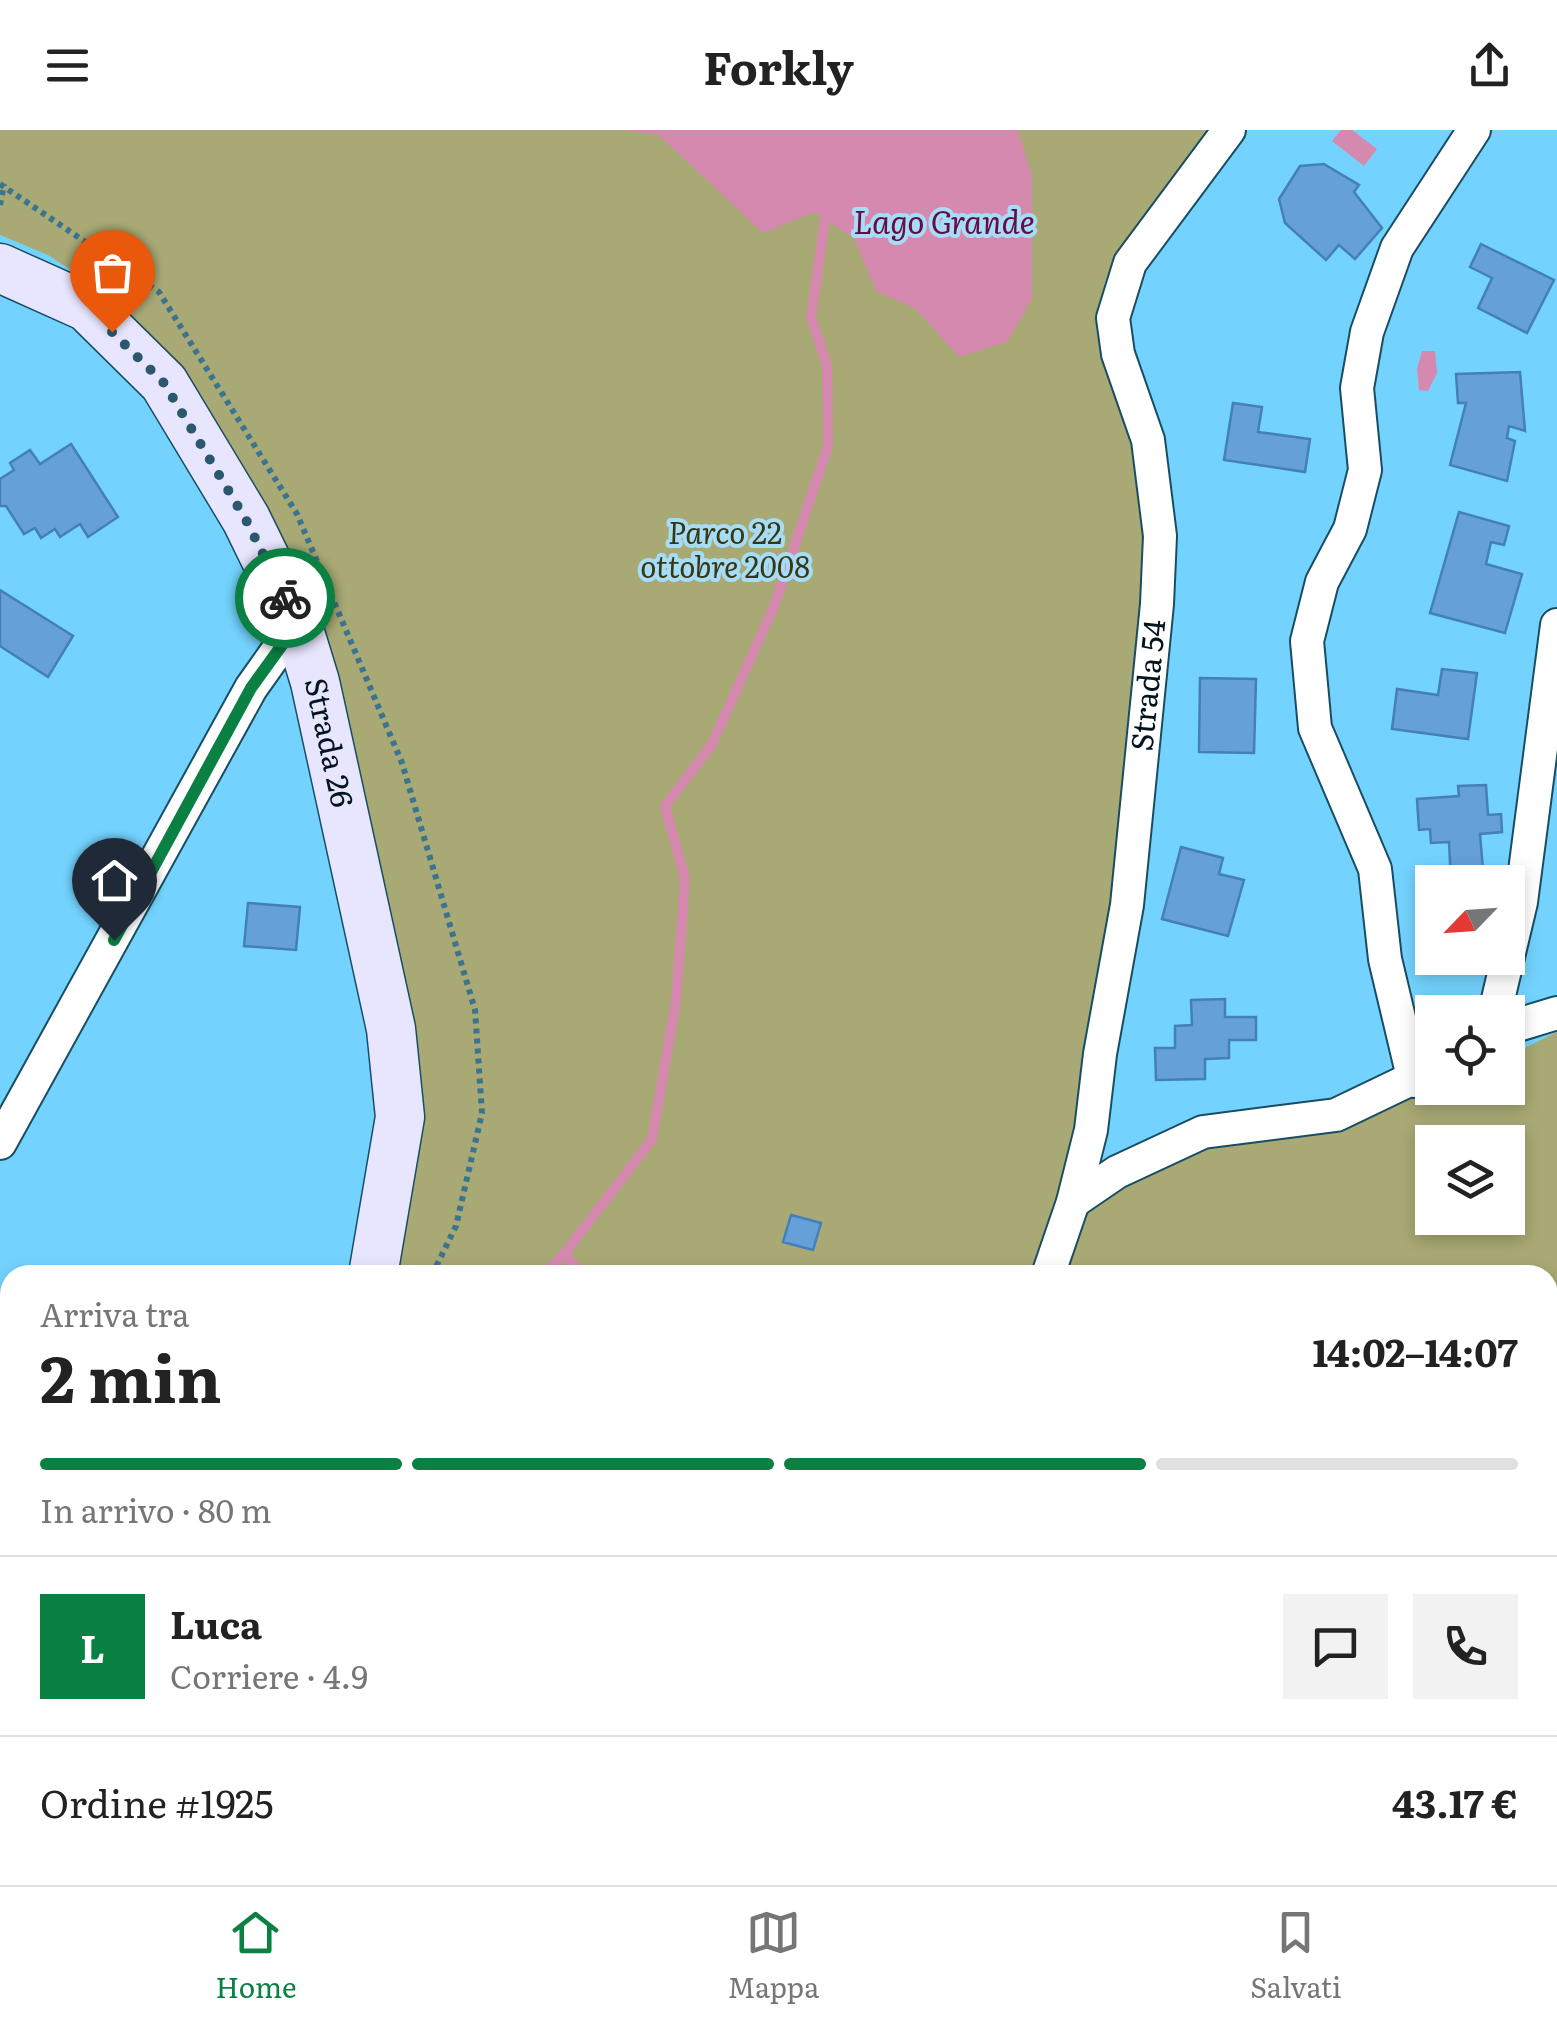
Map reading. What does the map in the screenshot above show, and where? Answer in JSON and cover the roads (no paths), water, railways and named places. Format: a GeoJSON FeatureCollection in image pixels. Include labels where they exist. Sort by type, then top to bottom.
{"type":"FeatureCollection","features":[{"type":"Feature","properties":{"kind":"street","name":"Strada 54"},"geometry":{"type":"LineString","coordinates":[[1051,1265],[1091,1130],[1127,904],[1157,604],[1160,536],[1148,440],[1118,354],[1113,318],[1130,262],[1230,130]]}},
{"type":"Feature","properties":{"kind":"street"},"geometry":{"type":"LineString","coordinates":[[1415,1048],[1385,959],[1375,870],[1315,728],[1307,641],[1322,582],[1350,529],[1365,470],[1358,388],[1367,332],[1397,248],[1474,130]]}},
{"type":"Feature","properties":{"kind":"street","name":"Strada 26"},"geometry":{"type":"LineString","coordinates":[[0,268],[86,307],[164,383],[246,520],[298,623],[320,701],[391,1030],[400,1117],[375,1265]]}},
{"type":"Feature","properties":{"kind":"street"},"geometry":{"type":"LineString","coordinates":[[0,1143],[251,688],[298,623]]}},
{"type":"Feature","properties":{"kind":"street"},"geometry":{"type":"LineString","coordinates":[[1499,995],[1522,902],[1557,625]]}},
{"type":"Feature","properties":{"kind":"street"},"geometry":{"type":"LineString","coordinates":[[1525,1023],[1557,1013]]}},
{"type":"Feature","properties":{"kind":"street"},"geometry":{"type":"LineString","coordinates":[[1073,1202],[1117,1172],[1204,1132],[1336,1115],[1415,1079]]}},
{"type":"Feature","properties":{"kind":"water","name":"Lago Grande"},"geometry":{"type":"Polygon","coordinates":[[[622,130],[1018,130],[1032,176],[1032,299],[1007,342],[959,357],[916,309],[876,291],[854,238],[814,212],[763,233],[659,135],[622,130]]]}},
{"type":"Feature","properties":{"kind":"water"},"geometry":{"type":"Polygon","coordinates":[[[1341,130],[1352,130],[1377,149],[1364,166],[1332,141],[1341,130]]]}},
{"type":"Feature","properties":{"kind":"water"},"geometry":{"type":"Polygon","coordinates":[[[1422,351],[1435,351],[1437,373],[1428,391],[1419,390],[1417,369],[1422,351]]]}},
{"type":"Feature","properties":{"kind":"waterway"},"geometry":{"type":"LineString","coordinates":[[554,1265],[652,1139],[676,1001],[685,879],[665,806],[712,744],[775,604],[828,446],[827,366],[811,317],[825,219]]}},
{"type":"Feature","properties":{"kind":"waterway"},"geometry":{"type":"LineString","coordinates":[[565,1253],[574,1265]]}},
{"type":"Feature","properties":{"kind":"park label","name":"Parco 22 ottobre 2008"},"geometry":{"type":"Point","coordinates":[725,551]}}]}
